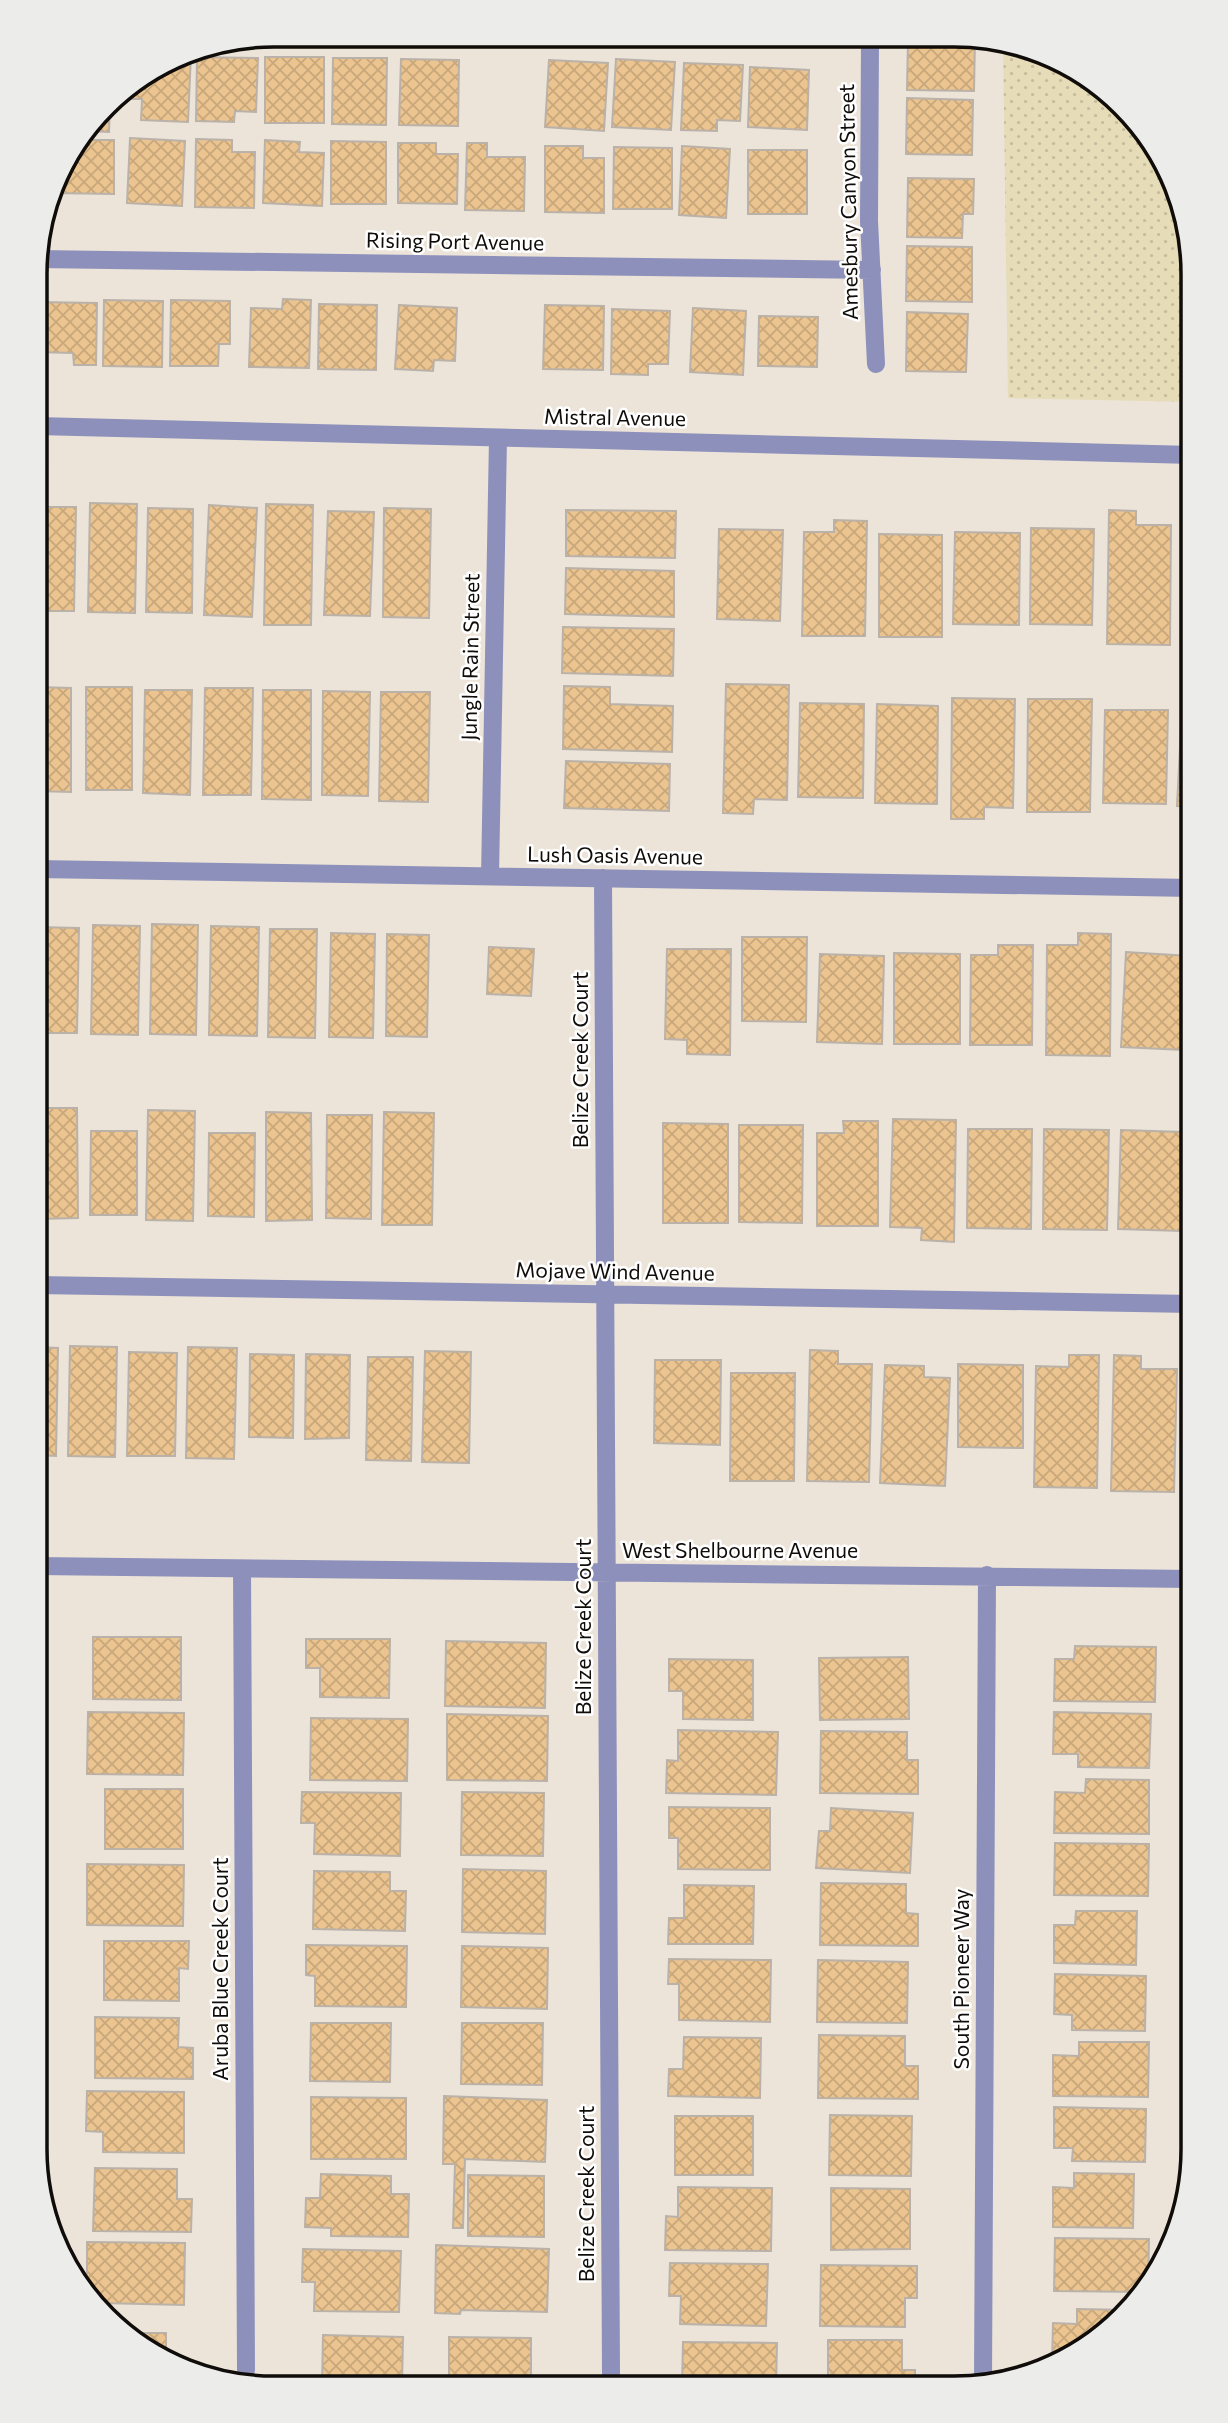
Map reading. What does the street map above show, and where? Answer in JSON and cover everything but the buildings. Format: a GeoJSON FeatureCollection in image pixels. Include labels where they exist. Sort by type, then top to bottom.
{"type":"FeatureCollection","features":[{"type":"Feature","properties":{"kind":"street","name":"Amesbury Canyon Street"},"geometry":{"type":"LineString","coordinates":[[870,47],[869,221],[876,364]]}},
{"type":"Feature","properties":{"kind":"street","name":"Rising Port Avenue"},"geometry":{"type":"LineString","coordinates":[[48,259],[872,270]]}},
{"type":"Feature","properties":{"kind":"street","name":"Mistral Avenue"},"geometry":{"type":"LineString","coordinates":[[47,426],[1181,455]]}},
{"type":"Feature","properties":{"kind":"street","name":"Jungle Rain Street"},"geometry":{"type":"LineString","coordinates":[[490,876],[498,438]]}},
{"type":"Feature","properties":{"kind":"street","name":"Lush Oasis Avenue"},"geometry":{"type":"LineString","coordinates":[[47,869],[1181,888]]}},
{"type":"Feature","properties":{"kind":"street","name":"Belize Creek Court"},"geometry":{"type":"LineString","coordinates":[[603,878],[611,2374]]}},
{"type":"Feature","properties":{"kind":"street","name":"Mojave Wind Avenue"},"geometry":{"type":"LineString","coordinates":[[47,1286],[1180,1304]]}},
{"type":"Feature","properties":{"kind":"street","name":"West Shelbourne Avenue"},"geometry":{"type":"LineString","coordinates":[[47,1566],[1180,1579]]}},
{"type":"Feature","properties":{"kind":"street","name":"Aruba Blue Creek Court"},"geometry":{"type":"LineString","coordinates":[[242,1569],[246,2370]]}},
{"type":"Feature","properties":{"kind":"street","name":"South Pioneer Way"},"geometry":{"type":"LineString","coordinates":[[983,2373],[987,1575]]}},
{"type":"Feature","properties":{"kind":"sand"},"geometry":{"type":"Polygon","coordinates":[[[1003,53],[1027,59],[1080,85],[1124,124],[1143,148],[1169,201],[1176,230],[1181,274],[1181,402],[1008,398],[1003,53]]]}}]}
